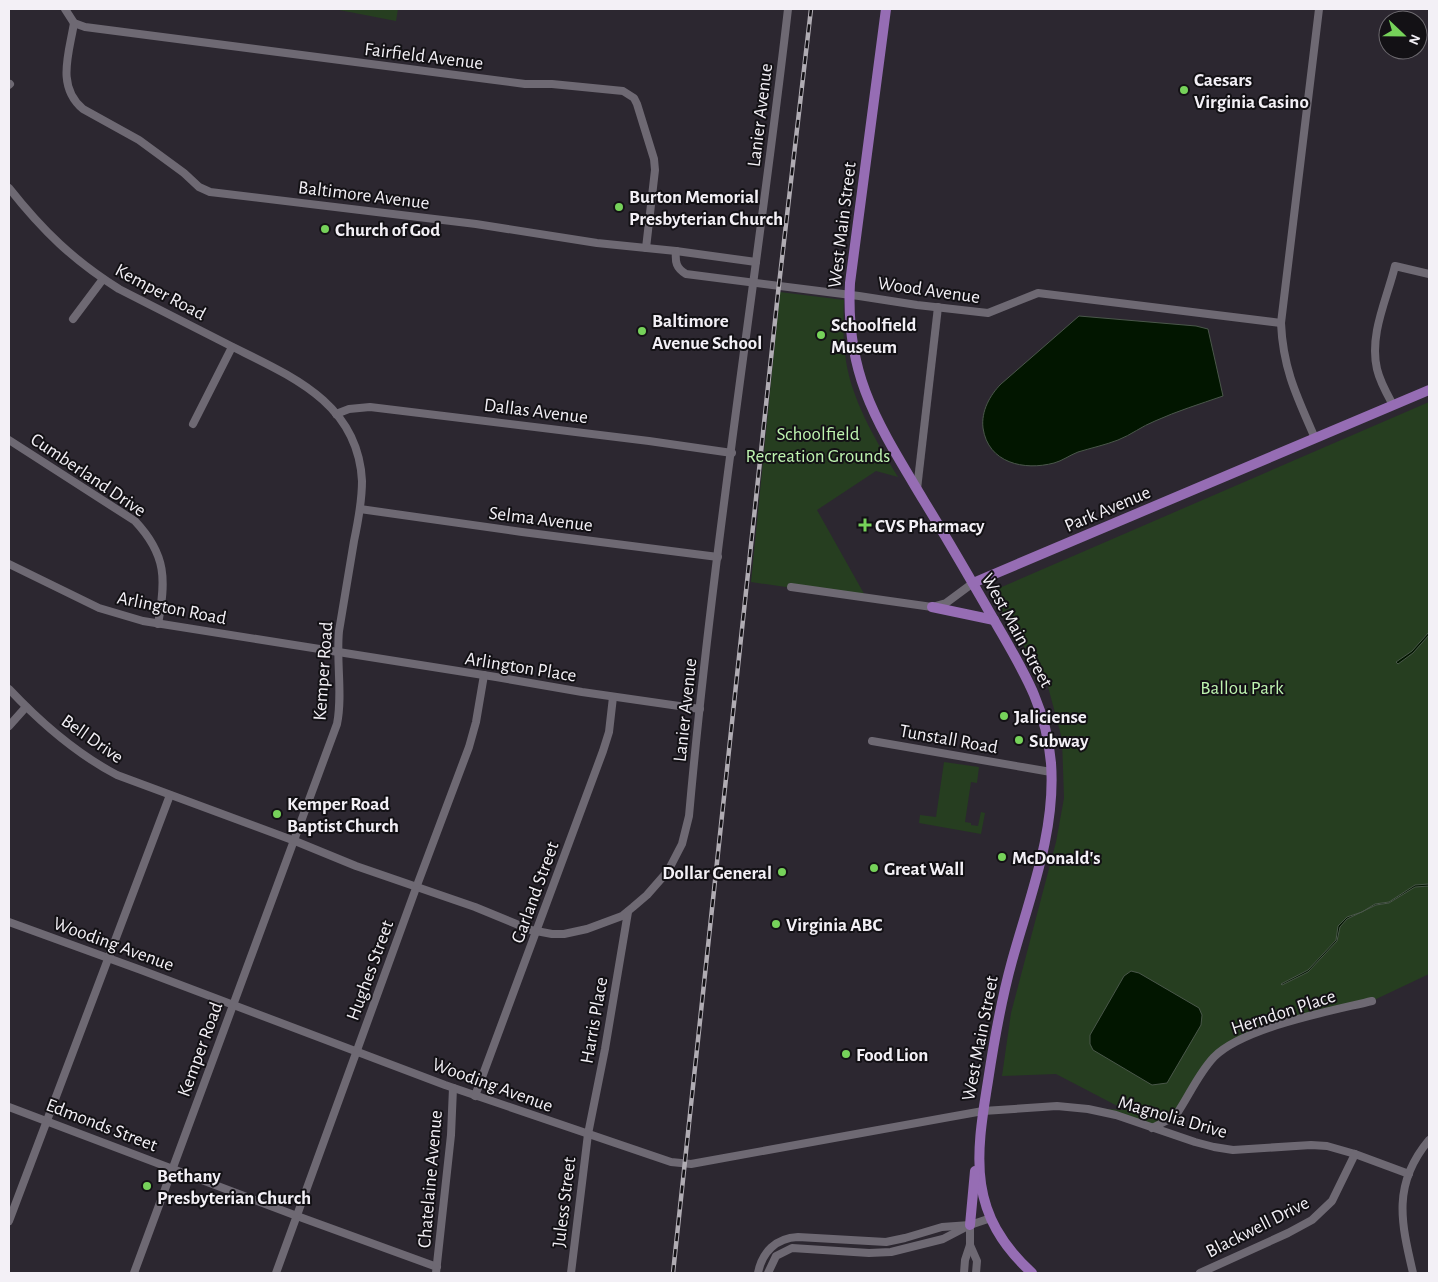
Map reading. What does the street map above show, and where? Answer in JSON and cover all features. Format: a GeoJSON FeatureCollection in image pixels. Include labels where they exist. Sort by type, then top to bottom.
{"type":"FeatureCollection","features":[{"type":"Feature","properties":{"kind":"main road","name":"West Main Street"},"geometry":{"type":"LineString","coordinates":[[886,9],[850,294],[853,350],[860,378],[879,424],[1026,675],[1036,696],[1048,741],[1051,772],[1051,809],[1048,830],[1003,995],[983,1111],[979,1146],[981,1185],[991,1218],[1008,1250],[1032,1273]]}},
{"type":"Feature","properties":{"kind":"main road","name":"Park Avenue"},"geometry":{"type":"LineString","coordinates":[[973,583],[1429,390]]}},
{"type":"Feature","properties":{"kind":"main road"},"geometry":{"type":"LineString","coordinates":[[932,607],[994,620]]}},
{"type":"Feature","properties":{"kind":"main road"},"geometry":{"type":"LineString","coordinates":[[970,1225],[973,1184],[979,1146]]}},
{"type":"Feature","properties":{"kind":"street"},"geometry":{"type":"LineString","coordinates":[[65,9],[74,23]]}},
{"type":"Feature","properties":{"kind":"street","name":"Lanier Avenue"},"geometry":{"type":"LineString","coordinates":[[170,796],[295,841],[416,888],[475,907],[536,932],[552,934],[578,932],[622,916],[660,882],[682,844],[690,816],[700,709],[718,557],[788,9]]}},
{"type":"Feature","properties":{"kind":"street"},"geometry":{"type":"LineString","coordinates":[[1315,438],[1291,384],[1286,367],[1281,323],[1319,9]]}},
{"type":"Feature","properties":{"kind":"street","name":"Baltimore Avenue"},"geometry":{"type":"LineString","coordinates":[[74,23],[66,76],[69,91],[77,104],[139,140],[206,190],[476,224],[597,243],[756,262]]}},
{"type":"Feature","properties":{"kind":"street","name":"Fairfield Avenue"},"geometry":{"type":"LineString","coordinates":[[74,23],[85,28],[525,84],[552,84],[624,91],[634,98],[654,159],[654,180],[646,248]]}},
{"type":"Feature","properties":{"kind":"street","name":"Kemper Road"},"geometry":{"type":"LineString","coordinates":[[9,188],[32,217],[55,240],[80,263],[103,279],[299,381],[320,396],[350,434],[357,454],[362,482],[360,509],[339,631],[337,652],[340,702],[337,724],[134,1273]]}},
{"type":"Feature","properties":{"kind":"street","name":"Wood Avenue"},"geometry":{"type":"LineString","coordinates":[[676,251],[675,260],[677,267],[686,274],[988,313],[1038,293],[1281,323]]}},
{"type":"Feature","properties":{"kind":"street"},"geometry":{"type":"LineString","coordinates":[[1393,405],[1380,378],[1375,359],[1375,346],[1382,308],[1395,266],[1429,274]]}},
{"type":"Feature","properties":{"kind":"street"},"geometry":{"type":"LineString","coordinates":[[74,319],[103,279]]}},
{"type":"Feature","properties":{"kind":"street"},"geometry":{"type":"LineString","coordinates":[[917,489],[938,307]]}},
{"type":"Feature","properties":{"kind":"street"},"geometry":{"type":"LineString","coordinates":[[193,424],[232,347]]}},
{"type":"Feature","properties":{"kind":"street","name":"Dallas Avenue"},"geometry":{"type":"LineString","coordinates":[[336,414],[349,409],[370,407],[732,453]]}},
{"type":"Feature","properties":{"kind":"street","name":"Cumberland Drive"},"geometry":{"type":"LineString","coordinates":[[9,440],[134,521],[145,532],[157,552],[162,568],[161,606],[158,624]]}},
{"type":"Feature","properties":{"kind":"street","name":"Selma Avenue"},"geometry":{"type":"LineString","coordinates":[[360,509],[718,557]]}},
{"type":"Feature","properties":{"kind":"street","name":"Arlington Road"},"geometry":{"type":"LineString","coordinates":[[9,564],[99,608],[123,616],[158,624],[337,652]]}},
{"type":"Feature","properties":{"kind":"street","name":"Park Avenue"},"geometry":{"type":"LineString","coordinates":[[932,607],[946,602],[973,583]]}},
{"type":"Feature","properties":{"kind":"street"},"geometry":{"type":"LineString","coordinates":[[791,587],[932,607]]}},
{"type":"Feature","properties":{"kind":"street","name":"Arlington Place"},"geometry":{"type":"LineString","coordinates":[[337,652],[613,697],[700,709]]}},
{"type":"Feature","properties":{"kind":"street","name":"Hughes Street"},"geometry":{"type":"LineString","coordinates":[[276,1273],[469,747],[476,722],[484,676]]}},
{"type":"Feature","properties":{"kind":"street","name":"Bell Drive"},"geometry":{"type":"LineString","coordinates":[[9,689],[57,735],[94,764],[170,796]]}},
{"type":"Feature","properties":{"kind":"street","name":"Garland Street"},"geometry":{"type":"LineString","coordinates":[[476,1096],[604,751],[609,732],[613,697]]}},
{"type":"Feature","properties":{"kind":"street"},"geometry":{"type":"LineString","coordinates":[[9,726],[26,706]]}},
{"type":"Feature","properties":{"kind":"street","name":"Tunstall Road"},"geometry":{"type":"LineString","coordinates":[[872,741],[1051,772]]}},
{"type":"Feature","properties":{"kind":"street"},"geometry":{"type":"LineString","coordinates":[[9,1222],[11,1207],[47,1120],[170,796]]}},
{"type":"Feature","properties":{"kind":"street","name":"Harris Place"},"geometry":{"type":"LineString","coordinates":[[588,1134],[628,912]]}},
{"type":"Feature","properties":{"kind":"street","name":"Wooding Avenue"},"geometry":{"type":"LineString","coordinates":[[9,922],[453,1088],[671,1162],[692,1164],[983,1111]]}},
{"type":"Feature","properties":{"kind":"street","name":"Herndon Place"},"geometry":{"type":"LineString","coordinates":[[1152,1128],[1176,1115],[1206,1067],[1220,1052],[1230,1045],[1248,1036],[1287,1023],[1372,1001]]}},
{"type":"Feature","properties":{"kind":"street","name":"Chatelaine Avenue"},"geometry":{"type":"LineString","coordinates":[[436,1270],[451,1136],[453,1088]]}},
{"type":"Feature","properties":{"kind":"street","name":"Edmonds Street"},"geometry":{"type":"LineString","coordinates":[[9,1107],[436,1270]]}},
{"type":"Feature","properties":{"kind":"street","name":"Magnolia Drive"},"geometry":{"type":"LineString","coordinates":[[983,1111],[1073,1107],[1116,1116],[1195,1142],[1233,1150],[1311,1145],[1327,1146],[1409,1174]]}},
{"type":"Feature","properties":{"kind":"street","name":"Juless Street"},"geometry":{"type":"LineString","coordinates":[[571,1273],[588,1134]]}},
{"type":"Feature","properties":{"kind":"street"},"geometry":{"type":"LineString","coordinates":[[1413,1273],[1404,1230],[1402,1209],[1404,1187],[1415,1160],[1429,1140]]}},
{"type":"Feature","properties":{"kind":"street","name":"Blackwell Drive"},"geometry":{"type":"LineString","coordinates":[[1200,1273],[1288,1234],[1312,1220],[1332,1201],[1355,1154]]}},
{"type":"Feature","properties":{"kind":"street"},"geometry":{"type":"LineString","coordinates":[[768,1273],[773,1261],[780,1253],[792,1248],[882,1253],[897,1251],[943,1239],[970,1225],[991,1218]]}},
{"type":"Feature","properties":{"kind":"street"},"geometry":{"type":"LineString","coordinates":[[758,1273],[763,1256],[776,1243],[793,1237],[886,1242],[942,1227],[970,1225]]}},
{"type":"Feature","properties":{"kind":"street"},"geometry":{"type":"LineString","coordinates":[[964,1273],[965,1260],[970,1246],[970,1225]]}},
{"type":"Feature","properties":{"kind":"street"},"geometry":{"type":"LineString","coordinates":[[804,1248],[805,1237]]}},
{"type":"Feature","properties":{"kind":"street"},"geometry":{"type":"LineString","coordinates":[[850,1251],[851,1240]]}},
{"type":"Feature","properties":{"kind":"street"},"geometry":{"type":"LineString","coordinates":[[896,1240],[897,1251]]}},
{"type":"Feature","properties":{"kind":"street"},"geometry":{"type":"LineString","coordinates":[[970,1246],[977,1261],[976,1273]]}},
{"type":"Feature","properties":{"kind":"green space"},"geometry":{"type":"Polygon","coordinates":[[[334,9],[398,9],[396,21],[334,9]]]}},
{"type":"Feature","properties":{"kind":"green space","name":"Schoolfield Recreation Grounds"},"geometry":{"type":"Polygon","coordinates":[[[780,292],[844,300],[844,347],[852,386],[872,433],[898,477],[876,471],[817,510],[867,599],[751,582],[780,292]]]}},
{"type":"Feature","properties":{"kind":"green space","name":"Ballou Park"},"geometry":{"type":"Polygon","coordinates":[[[1429,402],[1429,974],[1372,1001],[1241,1039],[1214,1057],[1170,1119],[1152,1128],[1116,1115],[1057,1106],[1125,1110],[1056,1074],[1002,1076],[1011,1013],[1056,842],[1064,798],[1062,739],[1047,683],[990,592],[1429,402]]]}},
{"type":"Feature","properties":{"kind":"green space"},"geometry":{"type":"Polygon","coordinates":[[[944,762],[979,767],[977,783],[971,782],[965,822],[978,826],[981,812],[985,813],[981,834],[919,823],[920,815],[936,817],[944,762]]]}},
{"type":"Feature","properties":{"kind":"shaded area"},"geometry":{"type":"Polygon","coordinates":[[[1079,316],[1196,326],[1208,329],[1223,396],[1163,417],[1118,440],[1078,452],[1054,463],[1031,466],[1020,465],[1000,457],[986,440],[983,428],[983,416],[990,398],[1001,384],[1079,316]]]}},
{"type":"Feature","properties":{"kind":"shaded area"},"geometry":{"type":"Polygon","coordinates":[[[1429,632],[1429,635],[1413,653],[1398,664],[1396,662],[1412,651],[1429,632]]]}},
{"type":"Feature","properties":{"kind":"shaded area"},"geometry":{"type":"Polygon","coordinates":[[[1429,884],[1429,886],[1415,887],[1389,903],[1376,905],[1364,911],[1375,904],[1389,902],[1415,885],[1429,884]]]}},
{"type":"Feature","properties":{"kind":"shaded area"},"geometry":{"type":"Polygon","coordinates":[[[1360,913],[1347,919],[1340,927],[1337,941],[1308,972],[1281,984],[1308,970],[1336,940],[1338,926],[1347,917],[1360,913]]]}},
{"type":"Feature","properties":{"kind":"shaded area"},"geometry":{"type":"Polygon","coordinates":[[[1131,971],[1139,973],[1199,1008],[1202,1015],[1201,1025],[1167,1083],[1152,1085],[1093,1050],[1090,1044],[1090,1035],[1124,976],[1131,971]]]}},
{"type":"Feature","properties":{"kind":"railway"},"geometry":{"type":"LineString","coordinates":[[673,1273],[778,293],[811,9]]}},
{"type":"Feature","properties":{"kind":"place","name":"Caesars Virginia Casino"},"geometry":{"type":"Point","coordinates":[1184,90]}},
{"type":"Feature","properties":{"kind":"place","name":"Burton Memorial Presbyterian Church"},"geometry":{"type":"Point","coordinates":[619,207]}},
{"type":"Feature","properties":{"kind":"place","name":"Church of God"},"geometry":{"type":"Point","coordinates":[325,229]}},
{"type":"Feature","properties":{"kind":"place","name":"Baltimore Avenue School"},"geometry":{"type":"Point","coordinates":[642,331]}},
{"type":"Feature","properties":{"kind":"place","name":"Schoolfield Museum"},"geometry":{"type":"Point","coordinates":[821,335]}},
{"type":"Feature","properties":{"kind":"place","name":"CVS Pharmacy"},"geometry":{"type":"Point","coordinates":[865,525]}},
{"type":"Feature","properties":{"kind":"place","name":"Jaliciense"},"geometry":{"type":"Point","coordinates":[1004,716]}},
{"type":"Feature","properties":{"kind":"place","name":"Subway"},"geometry":{"type":"Point","coordinates":[1019,740]}},
{"type":"Feature","properties":{"kind":"place","name":"Kemper Road Baptist Church"},"geometry":{"type":"Point","coordinates":[277,814]}},
{"type":"Feature","properties":{"kind":"place","name":"McDonald's"},"geometry":{"type":"Point","coordinates":[1002,857]}},
{"type":"Feature","properties":{"kind":"place","name":"Great Wall"},"geometry":{"type":"Point","coordinates":[874,868]}},
{"type":"Feature","properties":{"kind":"place","name":"Dollar General"},"geometry":{"type":"Point","coordinates":[782,872]}},
{"type":"Feature","properties":{"kind":"place","name":"Virginia ABC"},"geometry":{"type":"Point","coordinates":[776,924]}},
{"type":"Feature","properties":{"kind":"place","name":"Food Lion"},"geometry":{"type":"Point","coordinates":[846,1054]}},
{"type":"Feature","properties":{"kind":"place","name":"Bethany Presbyterian Church"},"geometry":{"type":"Point","coordinates":[147,1186]}}]}
